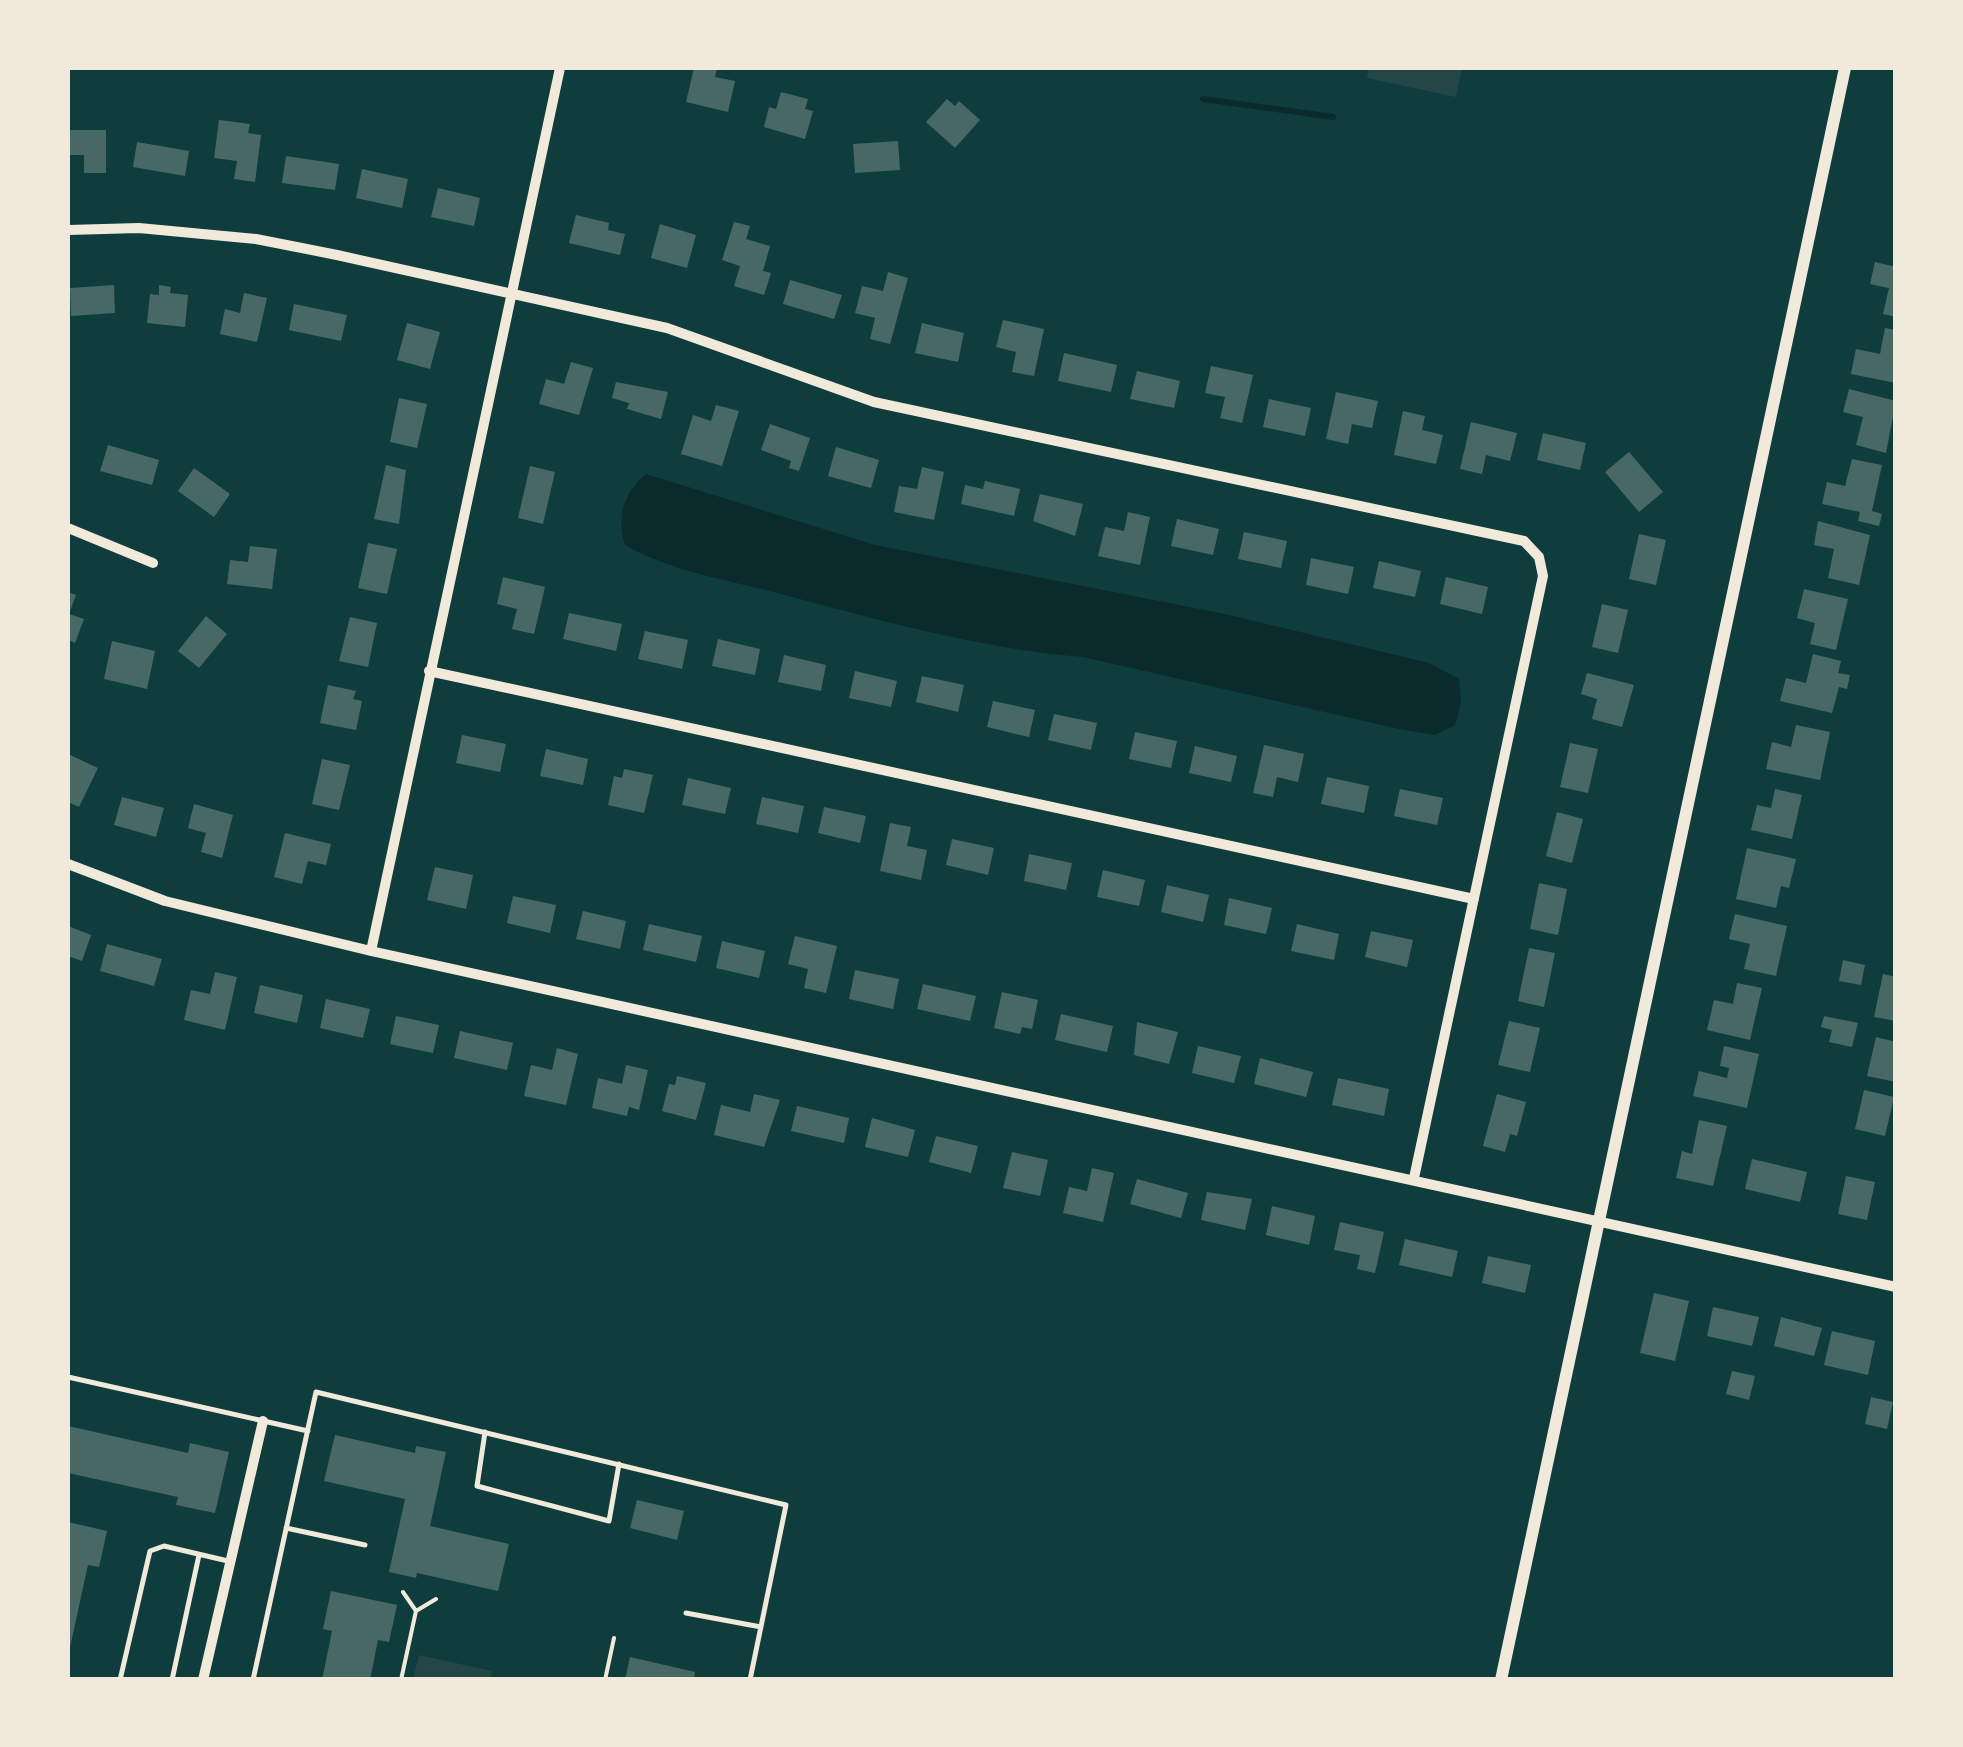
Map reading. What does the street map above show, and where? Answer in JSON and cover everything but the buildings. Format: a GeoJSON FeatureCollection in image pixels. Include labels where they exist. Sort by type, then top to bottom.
{"type":"FeatureCollection","features":[{"type":"Feature","properties":{"kind":"street"},"geometry":{"type":"LineString","coordinates":[[371,950],[560,68]]}},
{"type":"Feature","properties":{"kind":"street"},"geometry":{"type":"LineString","coordinates":[[1501,1680],[1845,68]]}},
{"type":"Feature","properties":{"kind":"street"},"geometry":{"type":"LineString","coordinates":[[68,230],[138,228],[256,239],[510,293],[702,338],[874,402],[1524,542],[1539,557],[1544,576],[1414,1178]]}},
{"type":"Feature","properties":{"kind":"street"},"geometry":{"type":"LineString","coordinates":[[68,528],[153,562]]}},
{"type":"Feature","properties":{"kind":"street"},"geometry":{"type":"LineString","coordinates":[[430,671],[1474,899]]}},
{"type":"Feature","properties":{"kind":"street"},"geometry":{"type":"LineString","coordinates":[[68,864],[164,901],[371,950],[1896,1287]]}},
{"type":"Feature","properties":{"kind":"street"},"geometry":{"type":"LineString","coordinates":[[204,1680],[263,1421]]}},
{"type":"Feature","properties":{"kind":"lane"},"geometry":{"type":"LineString","coordinates":[[68,1378],[308,1430]]}},
{"type":"Feature","properties":{"kind":"lane"},"geometry":{"type":"LineString","coordinates":[[253,1680],[316,1392],[786,1505],[750,1680]]}},
{"type":"Feature","properties":{"kind":"lane"},"geometry":{"type":"LineString","coordinates":[[486,1432],[478,1486],[609,1520],[619,1464]]}},
{"type":"Feature","properties":{"kind":"lane"},"geometry":{"type":"LineString","coordinates":[[286,1528],[365,1545]]}},
{"type":"Feature","properties":{"kind":"lane"},"geometry":{"type":"LineString","coordinates":[[120,1680],[150,1551],[164,1546],[231,1562]]}},
{"type":"Feature","properties":{"kind":"lane"},"geometry":{"type":"LineString","coordinates":[[172,1680],[199,1554]]}},
{"type":"Feature","properties":{"kind":"lane"},"geometry":{"type":"LineString","coordinates":[[686,1613],[760,1628]]}},
{"type":"Feature","properties":{"kind":"path"},"geometry":{"type":"LineString","coordinates":[[402,1592],[416,1611]]}},
{"type":"Feature","properties":{"kind":"path"},"geometry":{"type":"LineString","coordinates":[[401,1680],[416,1611],[436,1599]]}},
{"type":"Feature","properties":{"kind":"path"},"geometry":{"type":"LineString","coordinates":[[605,1680],[614,1638]]}},
{"type":"Feature","properties":{"kind":"shaded area"},"geometry":{"type":"Polygon","coordinates":[[[1369,68],[1462,68],[1456,97],[1367,78],[1369,68]]]}},
{"type":"Feature","properties":{"kind":"shaded area"},"geometry":{"type":"Polygon","coordinates":[[[646,474],[875,545],[1225,614],[1429,663],[1459,679],[1461,702],[1455,725],[1435,735],[1399,729],[1083,657],[1007,648],[932,633],[683,569],[625,545],[621,525],[624,506],[632,489],[646,474]]]}},
{"type":"Feature","properties":{"kind":"shaded area"},"geometry":{"type":"Polygon","coordinates":[[[419,1655],[492,1671],[490,1679],[413,1679],[419,1655]]]}},
{"type":"Feature","properties":{"kind":"waterway"},"geometry":{"type":"LineString","coordinates":[[1203,99],[1333,117]]}}]}
